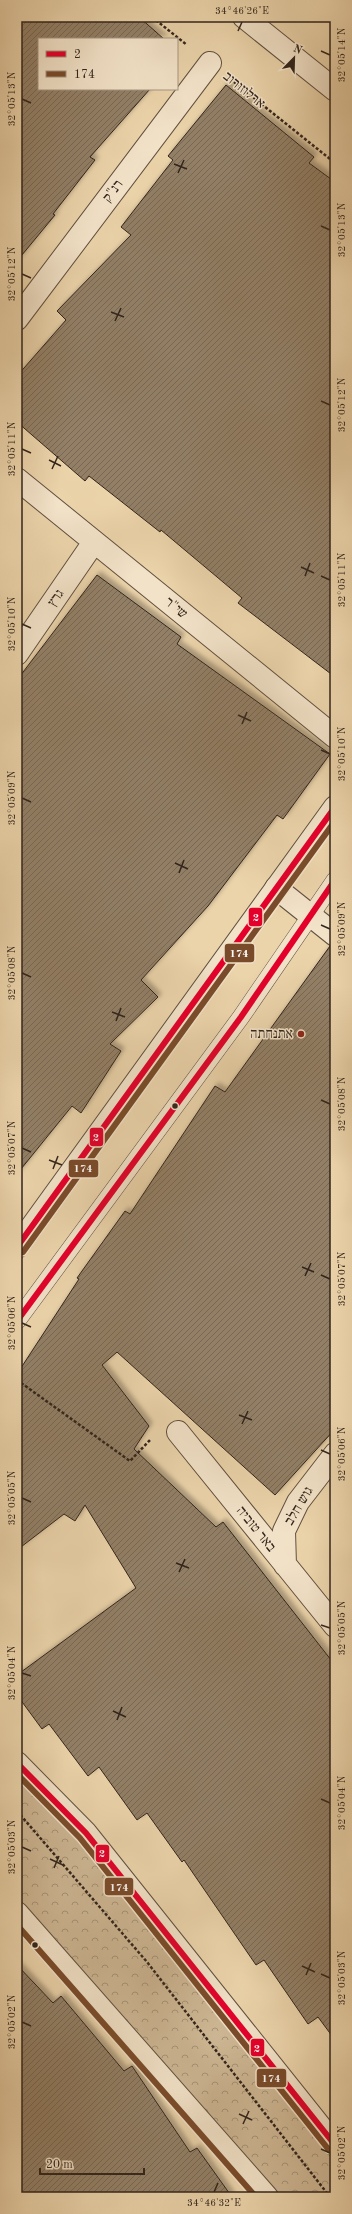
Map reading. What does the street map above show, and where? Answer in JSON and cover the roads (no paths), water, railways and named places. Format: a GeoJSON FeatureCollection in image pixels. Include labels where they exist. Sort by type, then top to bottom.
{"type":"FeatureCollection","features":[{"type":"Feature","properties":{"kind":"street"},"geometry":{"type":"LineString","coordinates":[[244,17],[335,90]]}},
{"type":"Feature","properties":{"kind":"street","name":"רנ\"ק"},"geometry":{"type":"LineString","coordinates":[[17,319],[210,63]]}},
{"type":"Feature","properties":{"kind":"street","name":"שי\"ר"},"geometry":{"type":"LineString","coordinates":[[17,479],[335,737]]}},
{"type":"Feature","properties":{"kind":"street","name":"גרץ"},"geometry":{"type":"LineString","coordinates":[[17,654],[94,542]]}},
{"type":"Feature","properties":{"kind":"street"},"geometry":{"type":"LineString","coordinates":[[17,1247],[335,807]]}},
{"type":"Feature","properties":{"kind":"street"},"geometry":{"type":"LineString","coordinates":[[276,888],[335,934]]}},
{"type":"Feature","properties":{"kind":"street","name":"באר טוביה"},"geometry":{"type":"LineString","coordinates":[[178,1432],[335,1626]]}},
{"type":"Feature","properties":{"kind":"street","name":"גוש חלב"},"geometry":{"type":"LineString","coordinates":[[285,1565],[284,1531],[298,1502],[335,1454]]}},
{"type":"Feature","properties":{"kind":"street"},"geometry":{"type":"LineString","coordinates":[[17,1763],[86,1833],[335,2145]]}},
{"type":"Feature","properties":{"kind":"street"},"geometry":{"type":"LineString","coordinates":[[17,1913],[267,2197]]}},
{"type":"Feature","properties":{"kind":"lane"},"geometry":{"type":"LineString","coordinates":[[17,1321],[241,1017],[335,880]]}},
{"type":"Feature","properties":{"kind":"place","name":"אתנחתה"},"geometry":{"type":"Point","coordinates":[301,1034]}}]}
